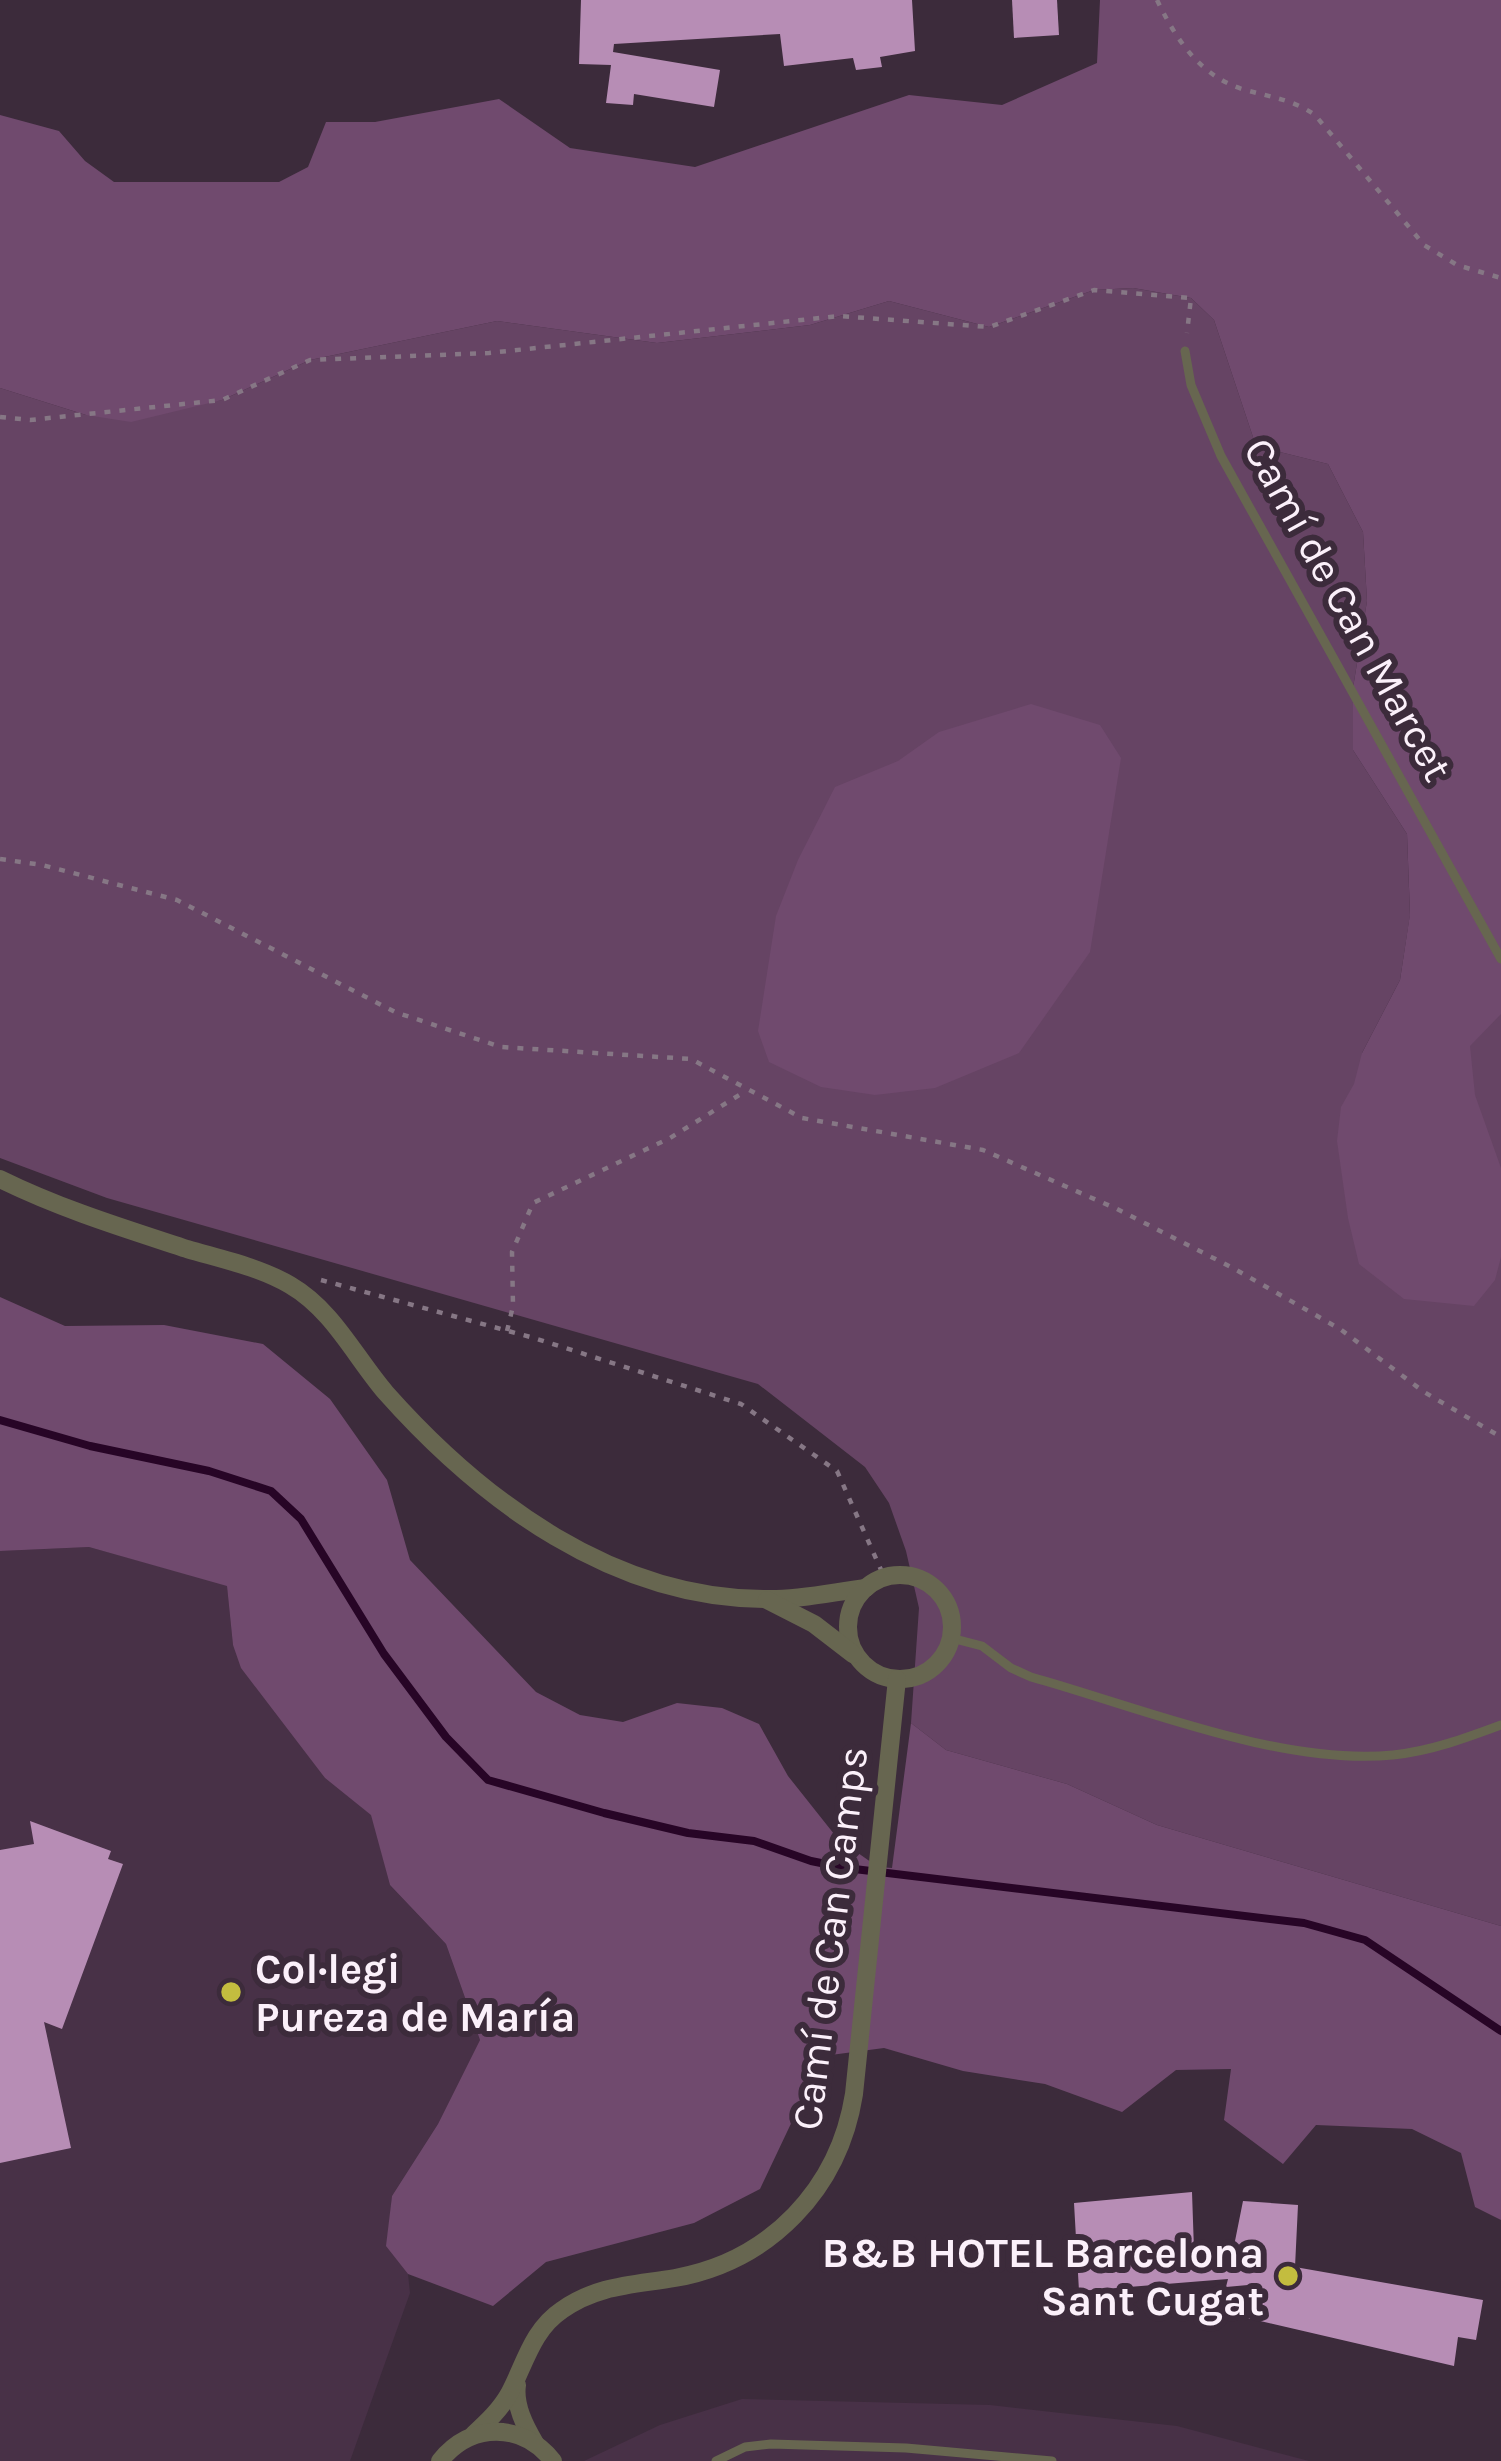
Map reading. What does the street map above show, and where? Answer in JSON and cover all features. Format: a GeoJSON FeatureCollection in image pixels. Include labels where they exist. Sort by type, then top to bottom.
{"type":"FeatureCollection","features":[{"type":"Feature","properties":{"kind":"street"},"geometry":{"type":"LineString","coordinates":[[0,1179],[59,1208],[290,1285],[328,1316],[385,1391],[456,1466],[534,1525],[599,1562],[680,1590],[767,1600],[866,1588],[884,1577],[913,1577],[938,1592],[951,1618],[951,1638],[931,1669],[897,1679],[874,1673],[828,1633],[767,1600]]}},
{"type":"Feature","properties":{"kind":"street"},"geometry":{"type":"LineString","coordinates":[[857,1657],[849,1638],[849,1617],[866,1588]]}},
{"type":"Feature","properties":{"kind":"street","name":"Camí de Can Camps"},"geometry":{"type":"LineString","coordinates":[[440,2461],[498,2411],[542,2328],[579,2299],[606,2288],[675,2278],[737,2260],[782,2229],[826,2175],[840,2148],[854,2094],[897,1679]]}},
{"type":"Feature","properties":{"kind":"street"},"geometry":{"type":"LineString","coordinates":[[518,2375],[515,2395],[535,2443],[553,2461]]}},
{"type":"Feature","properties":{"kind":"street"},"geometry":{"type":"LineString","coordinates":[[473,2435],[501,2431],[535,2443]]}},
{"type":"Feature","properties":{"kind":"lane","name":"Camí de Can Marcet"},"geometry":{"type":"LineString","coordinates":[[1185,351],[1191,385],[1221,456],[1501,959]]}},
{"type":"Feature","properties":{"kind":"lane"},"geometry":{"type":"LineString","coordinates":[[951,1638],[982,1646],[1030,1677],[1249,1739],[1315,1752],[1393,1755],[1429,1749],[1501,1725]]}},
{"type":"Feature","properties":{"kind":"lane"},"geometry":{"type":"LineString","coordinates":[[716,2461],[745,2447],[771,2444],[906,2448],[1052,2461]]}},
{"type":"Feature","properties":{"kind":"path"},"geometry":{"type":"LineString","coordinates":[[1157,0],[1174,33],[1202,67],[1244,90],[1298,103],[1330,131],[1424,245],[1457,265],[1501,278]]}},
{"type":"Feature","properties":{"kind":"path"},"geometry":{"type":"LineString","coordinates":[[0,417],[30,420],[222,400],[310,360],[489,353],[839,316],[989,327],[1094,290],[1191,298],[1185,351]]}},
{"type":"Feature","properties":{"kind":"path"},"geometry":{"type":"LineString","coordinates":[[0,859],[42,865],[177,900],[395,1012],[501,1047],[691,1059],[802,1118],[983,1150],[1034,1169],[1214,1258],[1322,1319],[1424,1392],[1501,1437]]}},
{"type":"Feature","properties":{"kind":"path"},"geometry":{"type":"LineString","coordinates":[[507,1331],[513,1306],[512,1252],[532,1203],[670,1138],[746,1091]]}},
{"type":"Feature","properties":{"kind":"path"},"geometry":{"type":"LineString","coordinates":[[315,1278],[507,1331],[741,1404],[838,1471],[884,1577]]}},
{"type":"Feature","properties":{"kind":"shaded area"},"geometry":{"type":"Polygon","coordinates":[[[1100,0],[1501,0],[1501,1014],[1470,1046],[1475,1095],[1501,1168],[1501,1257],[1495,1280],[1474,1306],[1404,1299],[1359,1264],[1348,1218],[1337,1141],[1341,1107],[1354,1084],[1362,1053],[1400,980],[1410,914],[1407,834],[1353,750],[1353,688],[1367,601],[1363,532],[1328,464],[1256,446],[1214,320],[1191,298],[1133,288],[1094,290],[989,327],[889,301],[810,325],[657,343],[497,321],[310,360],[222,400],[131,422],[86,415],[0,388],[0,115],[59,131],[85,161],[114,182],[279,182],[308,167],[326,122],[375,122],[499,99],[570,148],[695,167],[909,95],[1002,105],[1097,63],[1100,0]]]}},
{"type":"Feature","properties":{"kind":"shaded area"},"geometry":{"type":"Polygon","coordinates":[[[1133,288],[1191,298],[1214,320],[1256,446],[1328,464],[1363,532],[1367,601],[1353,688],[1353,750],[1407,834],[1410,915],[1400,980],[1362,1053],[1428,1066],[1501,988],[1501,1926],[1157,1825],[1067,1784],[946,1750],[911,1723],[919,1608],[889,1503],[865,1467],[758,1384],[107,1198],[0,1158],[0,388],[86,415],[222,400],[310,360],[497,321],[657,343],[810,325],[889,301],[989,327],[1094,290],[1133,288]]]}},
{"type":"Feature","properties":{"kind":"shaded area"},"geometry":{"type":"Polygon","coordinates":[[[1031,704],[1100,725],[1121,758],[1090,952],[1019,1053],[935,1088],[875,1095],[821,1087],[769,1062],[758,1031],[776,916],[835,787],[898,761],[939,732],[1031,704]]]}},
{"type":"Feature","properties":{"kind":"shaded area"},"geometry":{"type":"Polygon","coordinates":[[[0,1297],[65,1326],[164,1325],[263,1344],[330,1399],[387,1480],[410,1560],[536,1692],[580,1715],[623,1722],[677,1703],[722,1708],[759,1724],[788,1776],[838,1839],[878,1867],[892,1868],[911,1723],[946,1750],[1067,1784],[1157,1825],[1501,1926],[1501,2220],[1475,2207],[1461,2153],[1412,2129],[1316,2125],[1283,2164],[1224,2120],[1231,2069],[1176,2070],[1122,2112],[1045,2084],[963,2071],[884,2048],[823,2056],[760,2189],[694,2223],[546,2262],[493,2306],[408,2274],[386,2246],[392,2196],[438,2124],[480,2040],[446,1944],[390,1885],[371,1815],[325,1778],[241,1668],[233,1645],[227,1586],[89,1547],[0,1551],[0,1297]]]}},
{"type":"Feature","properties":{"kind":"shaded area","name":"Col·legi Pureza de María"},"geometry":{"type":"Polygon","coordinates":[[[89,1547],[227,1585],[233,1645],[325,1778],[372,1815],[390,1885],[446,1944],[480,2040],[438,2124],[392,2196],[387,2246],[408,2274],[410,2293],[350,2461],[0,2461],[0,1551],[89,1547]]]}},
{"type":"Feature","properties":{"kind":"shaded area"},"geometry":{"type":"Polygon","coordinates":[[[742,2399],[990,2405],[1177,2426],[1309,2461],[584,2461],[660,2425],[742,2399]]]}},
{"type":"Feature","properties":{"kind":"building"},"geometry":{"type":"Polygon","coordinates":[[[581,0],[912,0],[915,51],[880,57],[882,67],[856,70],[853,58],[784,66],[780,34],[614,44],[613,52],[720,70],[714,107],[634,94],[633,105],[606,103],[611,65],[579,64],[581,0]]]}},
{"type":"Feature","properties":{"kind":"building"},"geometry":{"type":"Polygon","coordinates":[[[1012,0],[1057,0],[1059,35],[1014,38],[1012,0]]]}},
{"type":"Feature","properties":{"kind":"building"},"geometry":{"type":"Polygon","coordinates":[[[30,1821],[111,1851],[108,1859],[123,1864],[62,2029],[44,2022],[71,2148],[0,2163],[0,1850],[34,1844],[30,1821]]]}},
{"type":"Feature","properties":{"kind":"building","name":"B&B HOTEL Barcelona Sant Cugat"},"geometry":{"type":"Polygon","coordinates":[[[1192,2192],[1194,2250],[1234,2246],[1243,2201],[1298,2205],[1295,2267],[1483,2300],[1476,2340],[1458,2337],[1454,2366],[1243,2317],[1248,2285],[1226,2287],[1228,2279],[1079,2291],[1074,2203],[1192,2192]]]}},
{"type":"Feature","properties":{"kind":"waterway"},"geometry":{"type":"LineString","coordinates":[[0,1420],[90,1446],[209,1471],[271,1491],[301,1519],[384,1654],[446,1737],[488,1780],[604,1813],[688,1833],[754,1841],[846,1868],[1304,1923],[1365,1940],[1501,2031]]}},
{"type":"Feature","properties":{"kind":"place","name":"Col·legi Pureza de María"},"geometry":{"type":"Point","coordinates":[231,1992]}},
{"type":"Feature","properties":{"kind":"place","name":"B&B HOTEL Barcelona Sant Cugat"},"geometry":{"type":"Point","coordinates":[1288,2276]}}]}
